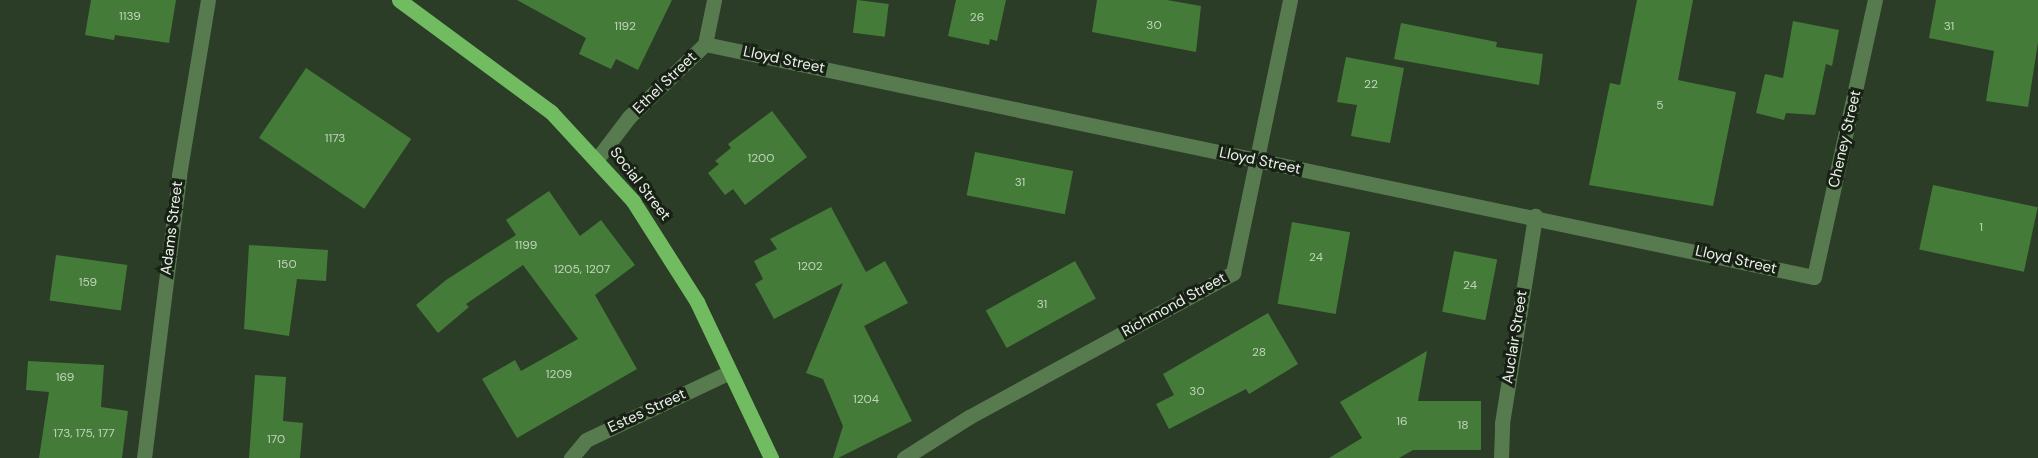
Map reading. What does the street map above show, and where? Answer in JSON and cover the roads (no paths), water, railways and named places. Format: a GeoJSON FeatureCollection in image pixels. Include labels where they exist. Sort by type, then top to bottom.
{"type":"FeatureCollection","features":[{"type":"Feature","properties":{"kind":"main road","name":"Social Street"},"geometry":{"type":"LineString","coordinates":[[399,0],[551,112],[597,159],[665,247],[697,302],[771,458]]}},
{"type":"Feature","properties":{"kind":"street","name":"Adams Street"},"geometry":{"type":"LineString","coordinates":[[144,458],[178,175],[208,0]]}},
{"type":"Feature","properties":{"kind":"street","name":"Ethel Street"},"geometry":{"type":"LineString","coordinates":[[597,159],[629,117],[705,44],[714,0]]}},
{"type":"Feature","properties":{"kind":"street","name":"Richmond Street"},"geometry":{"type":"LineString","coordinates":[[904,458],[969,417],[1233,273],[1290,0]]}},
{"type":"Feature","properties":{"kind":"street","name":"Cheney Street"},"geometry":{"type":"LineString","coordinates":[[1814,277],[1875,0]]}},
{"type":"Feature","properties":{"kind":"street","name":"Lloyd Street"},"geometry":{"type":"LineString","coordinates":[[705,44],[1255,160],[1535,216],[1814,277]]}},
{"type":"Feature","properties":{"kind":"street","name":"Auclair Street"},"geometry":{"type":"LineString","coordinates":[[1501,458],[1503,412],[1535,216]]}},
{"type":"Feature","properties":{"kind":"street","name":"Estes Street"},"geometry":{"type":"LineString","coordinates":[[571,458],[586,440],[730,372]]}}]}
